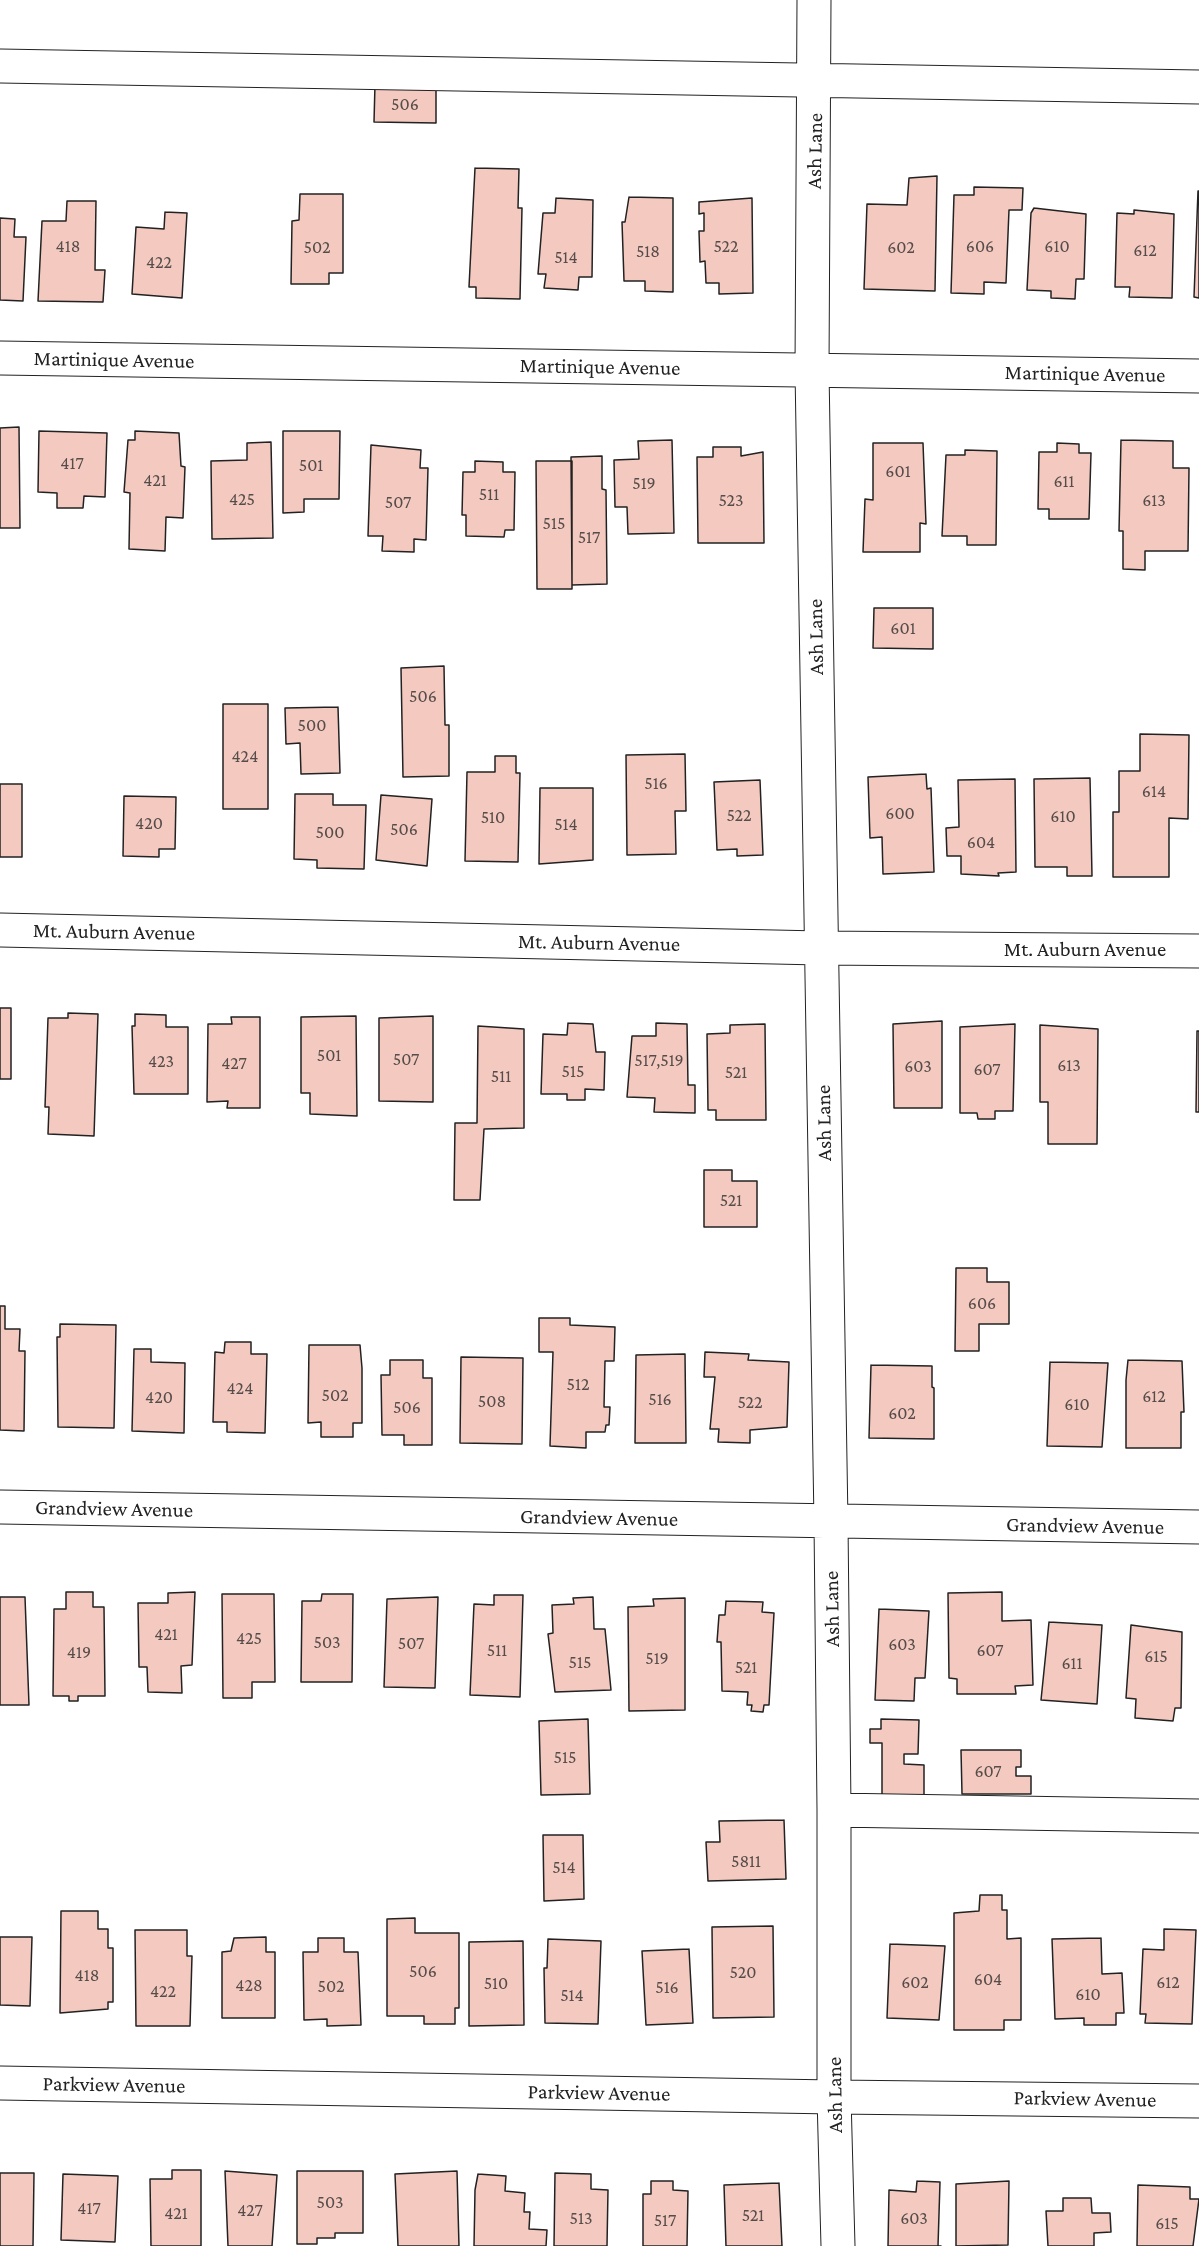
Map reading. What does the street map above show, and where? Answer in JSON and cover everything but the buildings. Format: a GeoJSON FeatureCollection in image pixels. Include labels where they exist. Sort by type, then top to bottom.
{"type":"FeatureCollection","features":[{"type":"Feature","properties":{"kind":"street","name":"Ash Lane"},"geometry":{"type":"LineString","coordinates":[[814,0],[812,370],[831,1522],[834,2097],[838,2246]]}},
{"type":"Feature","properties":{"kind":"street"},"geometry":{"type":"LineString","coordinates":[[0,66],[1199,87]]}},
{"type":"Feature","properties":{"kind":"street","name":"Martinique Avenue"},"geometry":{"type":"LineString","coordinates":[[0,358],[1199,376]]}},
{"type":"Feature","properties":{"kind":"street","name":"Mt. Auburn Avenue"},"geometry":{"type":"LineString","coordinates":[[0,930],[820,948],[1199,951]]}},
{"type":"Feature","properties":{"kind":"street","name":"Grandview Avenue"},"geometry":{"type":"LineString","coordinates":[[0,1507],[1199,1527]]}},
{"type":"Feature","properties":{"kind":"street"},"geometry":{"type":"LineString","coordinates":[[834,1810],[1199,1816]]}},
{"type":"Feature","properties":{"kind":"street","name":"Parkview Avenue"},"geometry":{"type":"LineString","coordinates":[[0,2083],[1199,2101]]}}]}
